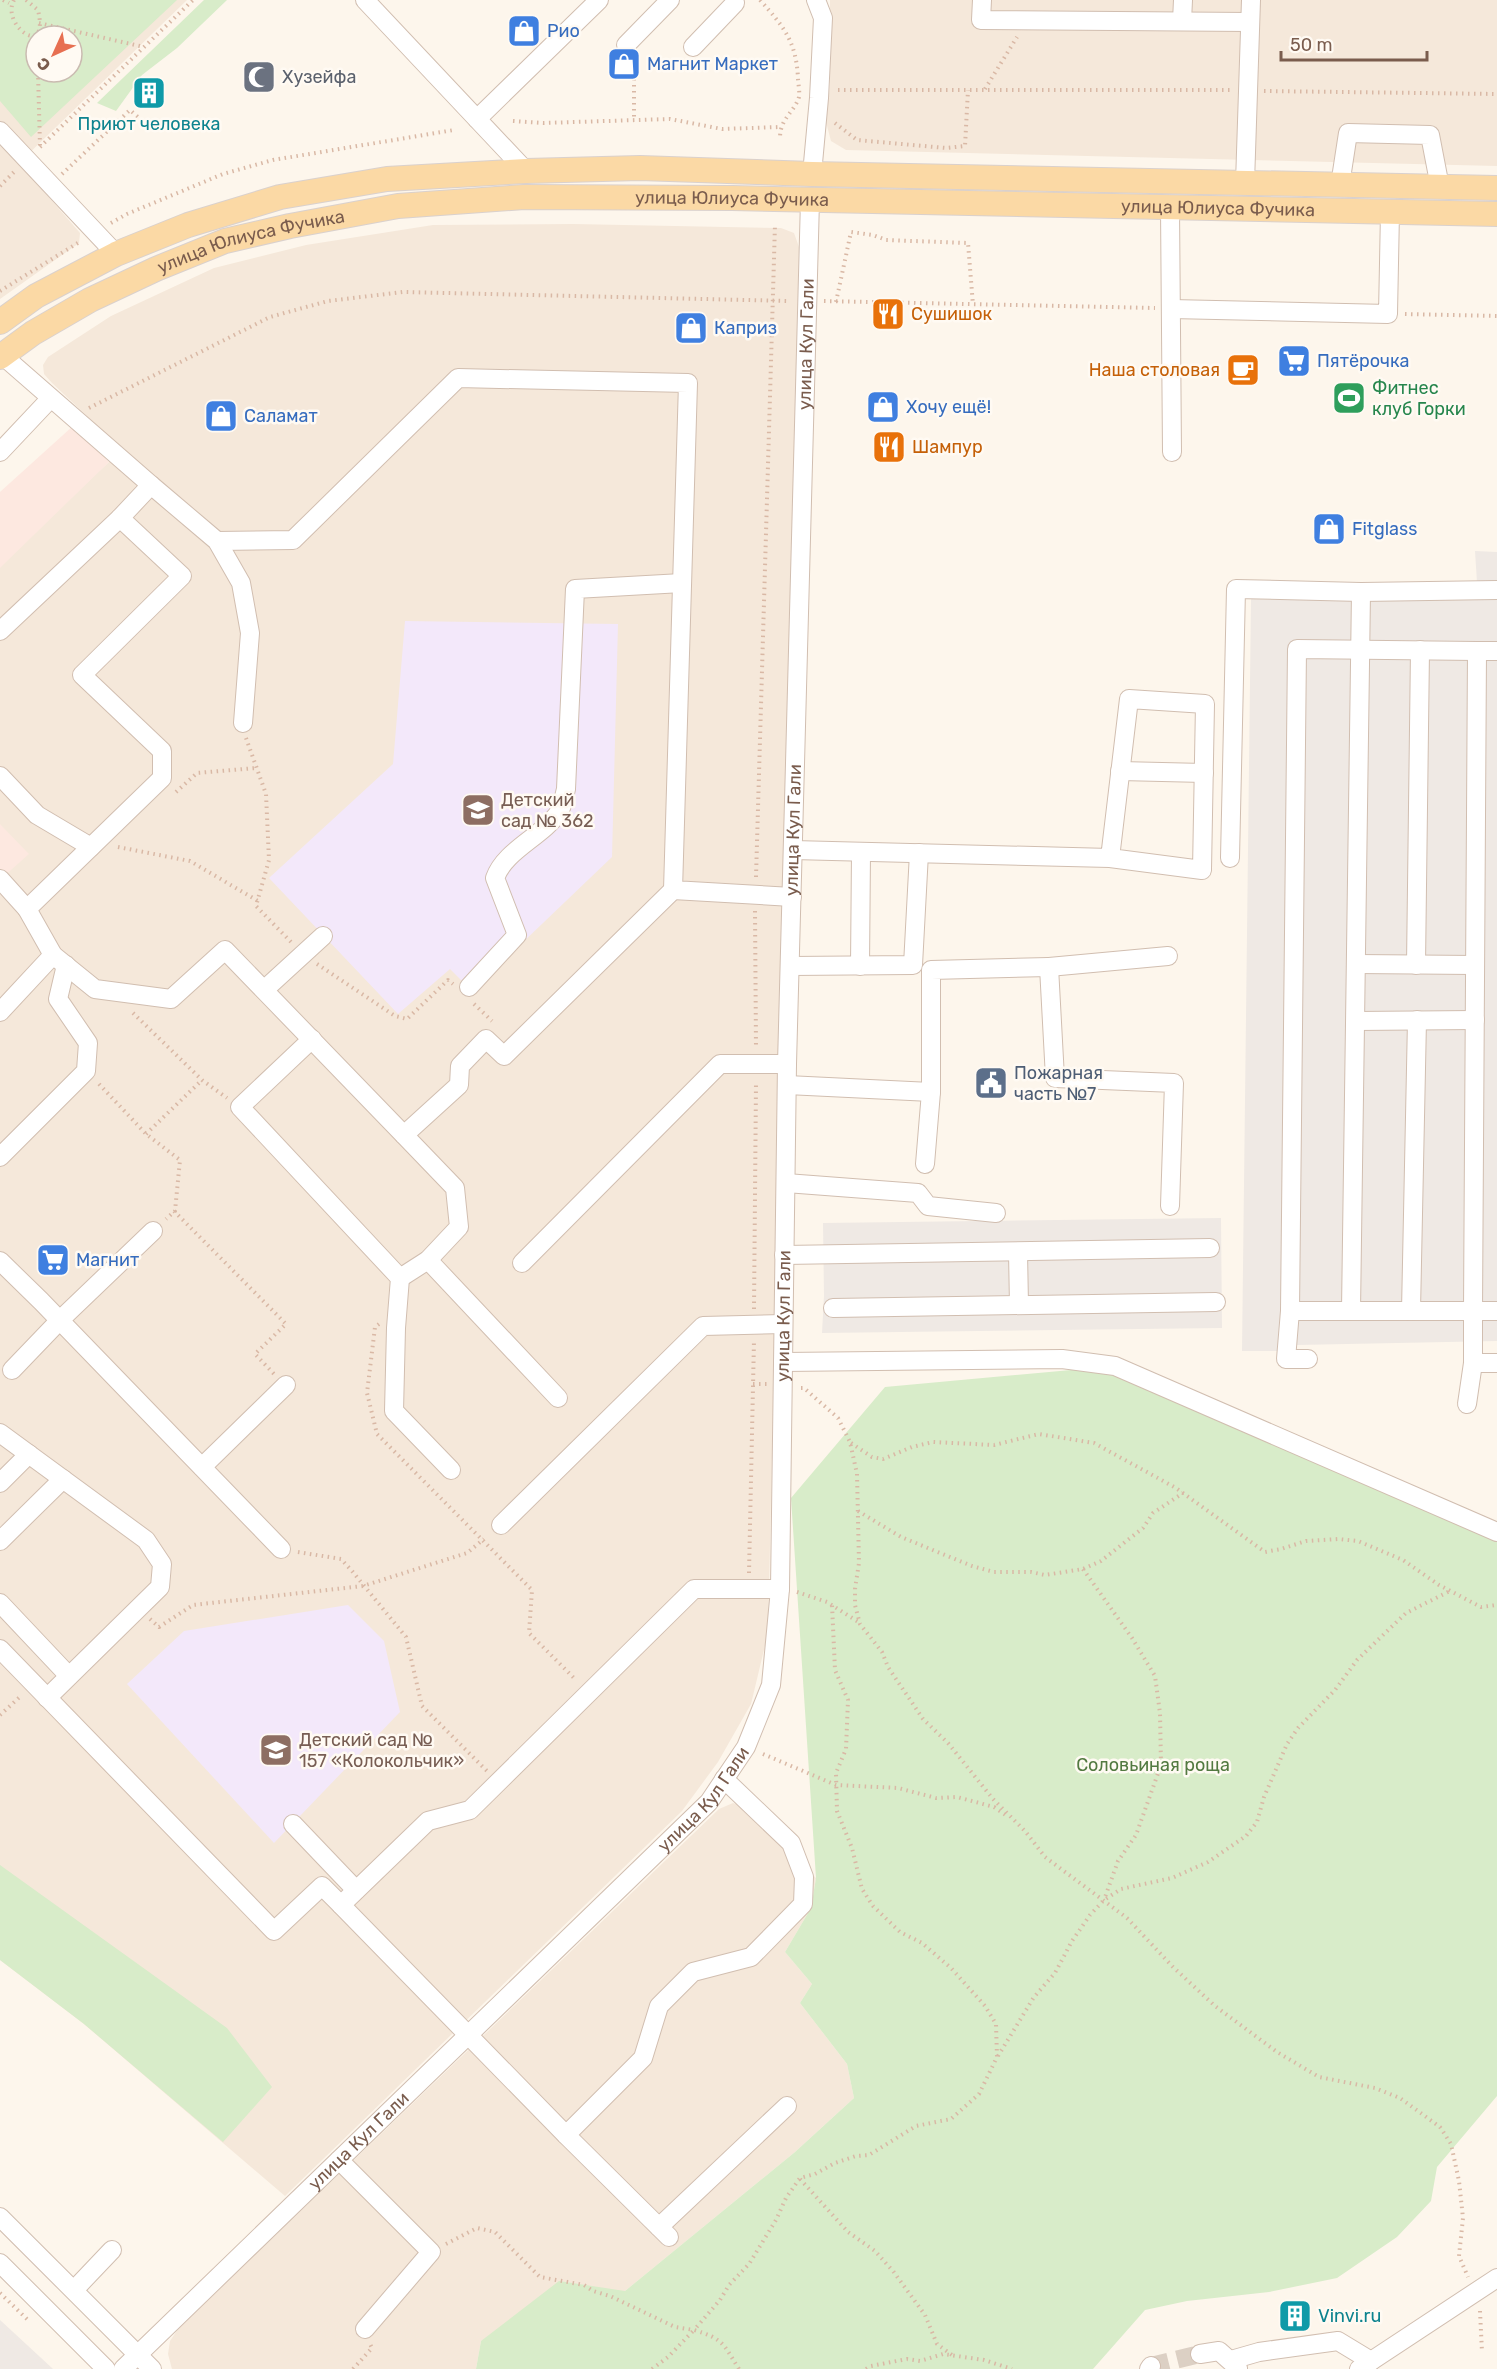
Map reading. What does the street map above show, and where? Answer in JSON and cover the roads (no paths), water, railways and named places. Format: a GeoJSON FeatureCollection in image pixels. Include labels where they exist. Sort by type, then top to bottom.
{"type":"FeatureCollection","features":[{"type":"Feature","properties":{"kind":"main road","name":"улица Юлиуса Фучика"},"geometry":{"type":"LineString","coordinates":[[0,322],[36,296],[116,254],[188,225],[280,197],[387,179],[526,171],[640,168],[812,174],[1497,188]]}},
{"type":"Feature","properties":{"kind":"main road","name":"улица Кул Гали"},"geometry":{"type":"LineString","coordinates":[[810,200],[812,174]]}},
{"type":"Feature","properties":{"kind":"main road","name":"улица Юлиуса Фучика"},"geometry":{"type":"LineString","coordinates":[[1,356],[33,333],[90,300],[156,269],[225,241],[290,226],[398,206],[525,197],[732,198],[1497,214]]}},
{"type":"Feature","properties":{"kind":"street"},"geometry":{"type":"LineString","coordinates":[[365,0],[526,171]]}},
{"type":"Feature","properties":{"kind":"street"},"geometry":{"type":"LineString","coordinates":[[477,119],[599,0]]}},
{"type":"Feature","properties":{"kind":"street"},"geometry":{"type":"LineString","coordinates":[[630,50],[670,0]]}},
{"type":"Feature","properties":{"kind":"street","name":"улица Кул Гали"},"geometry":{"type":"LineString","coordinates":[[812,174],[823,18],[816,0]]}},
{"type":"Feature","properties":{"kind":"street"},"geometry":{"type":"LineString","coordinates":[[981,0],[981,20],[1250,22]]}},
{"type":"Feature","properties":{"kind":"street"},"geometry":{"type":"LineString","coordinates":[[1182,21],[1183,0]]}},
{"type":"Feature","properties":{"kind":"street"},"geometry":{"type":"LineString","coordinates":[[1245,183],[1251,0]]}},
{"type":"Feature","properties":{"kind":"street"},"geometry":{"type":"LineString","coordinates":[[693,47],[735,3]]}},
{"type":"Feature","properties":{"kind":"street"},"geometry":{"type":"LineString","coordinates":[[0,131],[34,154],[50,184],[116,254]]}},
{"type":"Feature","properties":{"kind":"street"},"geometry":{"type":"LineString","coordinates":[[1340,185],[1348,133],[1430,135],[1440,187]]}},
{"type":"Feature","properties":{"kind":"street","name":"улица Кул Гали"},"geometry":{"type":"LineString","coordinates":[[123,2369],[709,1802],[746,1747],[771,1685],[780,1588],[787,1064],[810,200]]}},
{"type":"Feature","properties":{"kind":"street"},"geometry":{"type":"LineString","coordinates":[[1170,208],[1172,452]]}},
{"type":"Feature","properties":{"kind":"street"},"geometry":{"type":"LineString","coordinates":[[1171,309],[1388,314],[1390,212]]}},
{"type":"Feature","properties":{"kind":"street"},"geometry":{"type":"LineString","coordinates":[[1,356],[217,541],[241,583],[250,633],[243,723]]}},
{"type":"Feature","properties":{"kind":"street"},"geometry":{"type":"LineString","coordinates":[[217,541],[293,540],[458,378],[688,383],[673,890],[504,1056],[486,1039],[459,1066],[459,1085],[404,1135]]}},
{"type":"Feature","properties":{"kind":"street"},"geometry":{"type":"LineString","coordinates":[[0,452],[50,399]]}},
{"type":"Feature","properties":{"kind":"street"},"geometry":{"type":"LineString","coordinates":[[0,631],[120,518],[151,485]]}},
{"type":"Feature","properties":{"kind":"street"},"geometry":{"type":"LineString","coordinates":[[27,909],[162,778],[162,751],[82,675],[182,576],[120,518]]}},
{"type":"Feature","properties":{"kind":"street"},"geometry":{"type":"LineString","coordinates":[[465,992],[517,935],[495,878],[499,868],[545,827],[560,810],[566,789],[575,588],[682,583]]}},
{"type":"Feature","properties":{"kind":"street"},"geometry":{"type":"LineString","coordinates":[[1230,858],[1236,590],[1361,592],[1497,590]]}},
{"type":"Feature","properties":{"kind":"street"},"geometry":{"type":"LineString","coordinates":[[1351,1311],[1361,592]]}},
{"type":"Feature","properties":{"kind":"street"},"geometry":{"type":"LineString","coordinates":[[1308,1359],[1286,1359],[1290,1311],[1297,649],[1497,651]]}},
{"type":"Feature","properties":{"kind":"street"},"geometry":{"type":"LineString","coordinates":[[1416,965],[1420,650]]}},
{"type":"Feature","properties":{"kind":"street"},"geometry":{"type":"LineString","coordinates":[[1467,1404],[1473,1363],[1477,651]]}},
{"type":"Feature","properties":{"kind":"street"},"geometry":{"type":"LineString","coordinates":[[793,850],[1110,858],[1202,870],[1205,704],[1129,699],[1110,858]]}},
{"type":"Feature","properties":{"kind":"street"},"geometry":{"type":"LineString","coordinates":[[1120,771],[1204,773]]}},
{"type":"Feature","properties":{"kind":"street"},"geometry":{"type":"LineString","coordinates":[[0,776],[37,815],[91,847]]}},
{"type":"Feature","properties":{"kind":"street"},"geometry":{"type":"LineString","coordinates":[[860,966],[861,852]]}},
{"type":"Feature","properties":{"kind":"street"},"geometry":{"type":"LineString","coordinates":[[790,966],[913,965],[920,853]]}},
{"type":"Feature","properties":{"kind":"street"},"geometry":{"type":"LineString","coordinates":[[0,879],[27,909],[59,960],[95,989],[171,999],[225,950],[455,1188],[459,1227],[428,1260],[400,1278]]}},
{"type":"Feature","properties":{"kind":"street"},"geometry":{"type":"LineString","coordinates":[[673,890],[792,897]]}},
{"type":"Feature","properties":{"kind":"street"},"geometry":{"type":"LineString","coordinates":[[264,990],[323,936]]}},
{"type":"Feature","properties":{"kind":"street"},"geometry":{"type":"LineString","coordinates":[[925,1164],[931,1092],[932,970],[1049,967],[1168,956]]}},
{"type":"Feature","properties":{"kind":"street"},"geometry":{"type":"LineString","coordinates":[[0,1012],[59,960]]}},
{"type":"Feature","properties":{"kind":"street"},"geometry":{"type":"LineString","coordinates":[[0,1157],[86,1071],[88,1043],[58,999],[59,960]]}},
{"type":"Feature","properties":{"kind":"street"},"geometry":{"type":"LineString","coordinates":[[1356,964],[1475,965]]}},
{"type":"Feature","properties":{"kind":"street"},"geometry":{"type":"LineString","coordinates":[[1049,967],[1055,1078],[1174,1083],[1170,1206]]}},
{"type":"Feature","properties":{"kind":"street"},"geometry":{"type":"LineString","coordinates":[[1411,1311],[1417,1020]]}},
{"type":"Feature","properties":{"kind":"street"},"geometry":{"type":"LineString","coordinates":[[1356,1021],[1475,1020]]}},
{"type":"Feature","properties":{"kind":"street"},"geometry":{"type":"LineString","coordinates":[[312,1039],[240,1107],[400,1278],[394,1411],[451,1470]]}},
{"type":"Feature","properties":{"kind":"street"},"geometry":{"type":"LineString","coordinates":[[522,1263],[720,1064],[787,1064]]}},
{"type":"Feature","properties":{"kind":"street"},"geometry":{"type":"LineString","coordinates":[[787,1085],[931,1092]]}},
{"type":"Feature","properties":{"kind":"street"},"geometry":{"type":"LineString","coordinates":[[786,1183],[918,1192],[928,1206],[996,1213]]}},
{"type":"Feature","properties":{"kind":"street"},"geometry":{"type":"LineString","coordinates":[[12,1370],[60,1320],[153,1231]]}},
{"type":"Feature","properties":{"kind":"street"},"geometry":{"type":"LineString","coordinates":[[784,1255],[1210,1248]]}},
{"type":"Feature","properties":{"kind":"street"},"geometry":{"type":"LineString","coordinates":[[1018,1252],[1019,1305]]}},
{"type":"Feature","properties":{"kind":"street"},"geometry":{"type":"LineString","coordinates":[[428,1260],[558,1398]]}},
{"type":"Feature","properties":{"kind":"street"},"geometry":{"type":"LineString","coordinates":[[0,1261],[281,1549]]}},
{"type":"Feature","properties":{"kind":"street"},"geometry":{"type":"LineString","coordinates":[[833,1308],[1216,1302]]}},
{"type":"Feature","properties":{"kind":"street"},"geometry":{"type":"LineString","coordinates":[[1290,1311],[1497,1311]]}},
{"type":"Feature","properties":{"kind":"street"},"geometry":{"type":"LineString","coordinates":[[501,1525],[703,1326],[783,1324]]}},
{"type":"Feature","properties":{"kind":"street"},"geometry":{"type":"LineString","coordinates":[[783,1362],[1062,1359],[1115,1366],[1497,1532]]}},
{"type":"Feature","properties":{"kind":"street"},"geometry":{"type":"LineString","coordinates":[[1473,1363],[1497,1363]]}},
{"type":"Feature","properties":{"kind":"street"},"geometry":{"type":"LineString","coordinates":[[201,1467],[286,1385]]}},
{"type":"Feature","properties":{"kind":"street"},"geometry":{"type":"LineString","coordinates":[[0,1433],[146,1540],[162,1564],[160,1587],[46,1698]]}},
{"type":"Feature","properties":{"kind":"street"},"geometry":{"type":"LineString","coordinates":[[0,1483],[29,1454]]}},
{"type":"Feature","properties":{"kind":"street"},"geometry":{"type":"LineString","coordinates":[[0,1541],[63,1479]]}},
{"type":"Feature","properties":{"kind":"street"},"geometry":{"type":"LineString","coordinates":[[340,1905],[428,1821],[470,1810],[694,1589],[780,1588]]}},
{"type":"Feature","properties":{"kind":"street"},"geometry":{"type":"LineString","coordinates":[[0,1603],[69,1676]]}},
{"type":"Feature","properties":{"kind":"street"},"geometry":{"type":"LineString","coordinates":[[0,1649],[274,1931],[322,1886],[664,2232],[787,2106]]}},
{"type":"Feature","properties":{"kind":"street"},"geometry":{"type":"LineString","coordinates":[[566,2135],[644,2058],[658,2006],[693,1972],[751,1958],[803,1904],[804,1877],[791,1843],[724,1779]]}},
{"type":"Feature","properties":{"kind":"street"},"geometry":{"type":"LineString","coordinates":[[293,1824],[356,1890]]}},
{"type":"Feature","properties":{"kind":"street"},"geometry":{"type":"LineString","coordinates":[[339,2160],[431,2252],[365,2329]]}},
{"type":"Feature","properties":{"kind":"street"},"geometry":{"type":"LineString","coordinates":[[0,2217],[152,2369]]}},
{"type":"Feature","properties":{"kind":"street"},"geometry":{"type":"LineString","coordinates":[[74,2290],[112,2250]]}},
{"type":"Feature","properties":{"kind":"street"},"geometry":{"type":"LineString","coordinates":[[0,2263],[106,2369]]}},
{"type":"Feature","properties":{"kind":"street"},"geometry":{"type":"LineString","coordinates":[[1200,2354],[1219,2351],[1235,2365],[1259,2352],[1338,2341],[1365,2365],[1497,2278]]}},
{"type":"Feature","properties":{"kind":"tunnel"},"geometry":{"type":"LineString","coordinates":[[1151,2366],[1200,2354]]}},
{"type":"Feature","properties":{"kind":"place","name":"Рио"},"geometry":{"type":"Point","coordinates":[524,31]}},
{"type":"Feature","properties":{"kind":"place","name":"Магнит Маркет"},"geometry":{"type":"Point","coordinates":[624,64]}},
{"type":"Feature","properties":{"kind":"place","name":"Хузейфа"},"geometry":{"type":"Point","coordinates":[259,77]}},
{"type":"Feature","properties":{"kind":"place","name":"Приют человека"},"geometry":{"type":"Point","coordinates":[149,93]}},
{"type":"Feature","properties":{"kind":"place","name":"Сушишок"},"geometry":{"type":"Point","coordinates":[888,314]}},
{"type":"Feature","properties":{"kind":"place","name":"Каприз"},"geometry":{"type":"Point","coordinates":[691,328]}},
{"type":"Feature","properties":{"kind":"place","name":"Пятёрочка"},"geometry":{"type":"Point","coordinates":[1294,361]}},
{"type":"Feature","properties":{"kind":"place","name":"Наша столовая"},"geometry":{"type":"Point","coordinates":[1243,370]}},
{"type":"Feature","properties":{"kind":"place","name":"Фитнес клуб Горки"},"geometry":{"type":"Point","coordinates":[1349,398]}},
{"type":"Feature","properties":{"kind":"place","name":"Хочу ещё!"},"geometry":{"type":"Point","coordinates":[883,407]}},
{"type":"Feature","properties":{"kind":"place","name":"Саламат"},"geometry":{"type":"Point","coordinates":[221,416]}},
{"type":"Feature","properties":{"kind":"place","name":"Шампур"},"geometry":{"type":"Point","coordinates":[889,447]}},
{"type":"Feature","properties":{"kind":"place","name":"Fitglass"},"geometry":{"type":"Point","coordinates":[1329,529]}},
{"type":"Feature","properties":{"kind":"place","name":"Детский сад № 362"},"geometry":{"type":"Point","coordinates":[478,810]}},
{"type":"Feature","properties":{"kind":"place","name":"Пожарная часть №7"},"geometry":{"type":"Point","coordinates":[991,1083]}},
{"type":"Feature","properties":{"kind":"place","name":"Магнит"},"geometry":{"type":"Point","coordinates":[53,1260]}},
{"type":"Feature","properties":{"kind":"place","name":"Детский сад № 157 «Колокольчик»"},"geometry":{"type":"Point","coordinates":[276,1750]}},
{"type":"Feature","properties":{"kind":"place","name":"Vinvi.ru"},"geometry":{"type":"Point","coordinates":[1295,2316]}},
{"type":"Feature","properties":{"kind":"park label","name":"Соловьиная роща"},"geometry":{"type":"Point","coordinates":[1153,1765]}}]}
